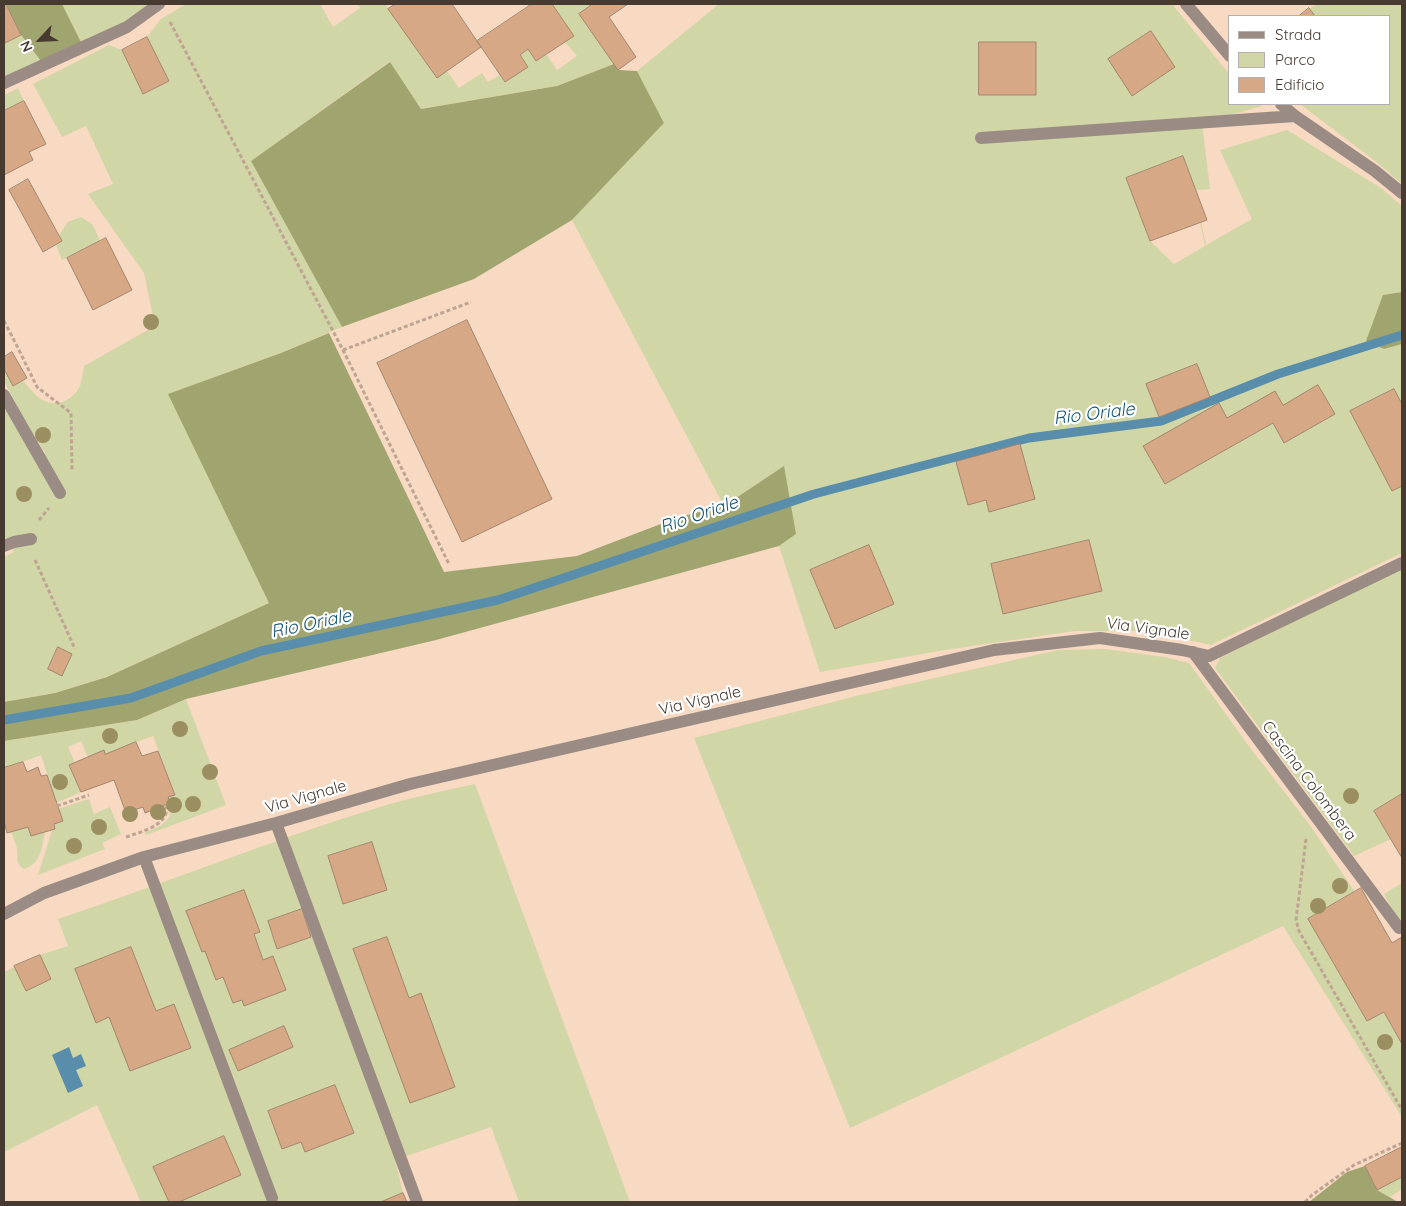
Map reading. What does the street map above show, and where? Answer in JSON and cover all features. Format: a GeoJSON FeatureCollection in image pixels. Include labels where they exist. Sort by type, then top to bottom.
{"type":"FeatureCollection","features":[{"type":"Feature","properties":{"kind":"street"},"geometry":{"type":"LineString","coordinates":[[4,84],[127,27],[159,4]]}},
{"type":"Feature","properties":{"kind":"street"},"geometry":{"type":"LineString","coordinates":[[1186,4],[1228,54]]}},
{"type":"Feature","properties":{"kind":"street"},"geometry":{"type":"LineString","coordinates":[[1282,105],[1402,193]]}},
{"type":"Feature","properties":{"kind":"street"},"geometry":{"type":"LineString","coordinates":[[980,138],[1295,116]]}},
{"type":"Feature","properties":{"kind":"street"},"geometry":{"type":"LineString","coordinates":[[4,395],[60,492]]}},
{"type":"Feature","properties":{"kind":"street"},"geometry":{"type":"LineString","coordinates":[[4,546],[31,539]]}},
{"type":"Feature","properties":{"kind":"street","name":"Via Vignale"},"geometry":{"type":"LineString","coordinates":[[4,914],[44,893],[144,857],[276,823],[410,784],[994,650],[1100,638],[1209,656],[1402,563]]}},
{"type":"Feature","properties":{"kind":"street","name":"Cascina Colombera"},"geometry":{"type":"LineString","coordinates":[[1193,652],[1399,928]]}},
{"type":"Feature","properties":{"kind":"street"},"geometry":{"type":"LineString","coordinates":[[276,823],[417,1202]]}},
{"type":"Feature","properties":{"kind":"street"},"geometry":{"type":"LineString","coordinates":[[144,857],[272,1198]]}},
{"type":"Feature","properties":{"kind":"path"},"geometry":{"type":"LineString","coordinates":[[168,19],[186,50],[342,350],[449,564]]}},
{"type":"Feature","properties":{"kind":"path"},"geometry":{"type":"LineString","coordinates":[[342,350],[471,302]]}},
{"type":"Feature","properties":{"kind":"path"},"geometry":{"type":"LineString","coordinates":[[57,806],[90,795]]}},
{"type":"Feature","properties":{"kind":"path"},"geometry":{"type":"LineString","coordinates":[[126,837],[162,821],[166,816],[166,805]]}},
{"type":"Feature","properties":{"kind":"path"},"geometry":{"type":"LineString","coordinates":[[1310,808],[1296,920],[1299,931],[1402,1110]]}},
{"type":"Feature","properties":{"kind":"path"},"geometry":{"type":"LineString","coordinates":[[1306,1202],[1312,1195],[1354,1164],[1402,1143]]}},
{"type":"Feature","properties":{"kind":"green space"},"geometry":{"type":"Polygon","coordinates":[[[6,4],[62,4],[82,44],[41,61],[21,35],[6,4]]]}},
{"type":"Feature","properties":{"kind":"green space"},"geometry":{"type":"Polygon","coordinates":[[[62,4],[167,4],[82,44],[62,4]]]}},
{"type":"Feature","properties":{"kind":"green space"},"geometry":{"type":"Polygon","coordinates":[[[186,4],[320,4],[333,27],[360,8],[358,4],[385,4],[437,78],[447,71],[459,88],[482,73],[488,82],[500,75],[505,82],[528,67],[520,55],[528,49],[536,61],[547,55],[557,70],[577,56],[565,42],[574,36],[552,4],[593,4],[579,14],[614,64],[557,86],[421,109],[389,62],[251,161],[342,327],[281,353],[169,394],[269,603],[107,677],[54,693],[4,702],[4,557],[14,552],[6,538],[4,539],[4,404],[35,459],[45,453],[4,381],[4,369],[13,386],[23,381],[36,395],[45,401],[50,403],[63,402],[73,396],[79,389],[84,366],[155,326],[144,273],[88,194],[113,184],[86,126],[62,137],[33,84],[109,45],[122,50],[143,94],[168,81],[147,37],[161,19],[186,4]]]}},
{"type":"Feature","properties":{"kind":"green space"},"geometry":{"type":"Polygon","coordinates":[[[719,4],[1172,4],[1228,73],[1228,105],[1262,106],[1202,123],[1210,189],[1196,190],[1193,186],[1206,245],[1252,219],[1220,150],[1287,130],[1381,188],[1402,206],[1402,292],[1383,295],[1384,349],[1402,344],[1402,553],[1211,645],[1148,631],[1075,631],[945,650],[820,672],[779,546],[796,534],[783,467],[724,506],[572,220],[664,123],[637,71],[719,4]],[[1183,157],[1126,178],[1150,241],[1174,264],[1205,246],[1191,178],[1183,157]]]}},
{"type":"Feature","properties":{"kind":"green space"},"geometry":{"type":"Polygon","coordinates":[[[1317,4],[1402,4],[1402,184],[1379,164],[1301,105],[1391,105],[1391,15],[1300,15],[1317,4]]]}},
{"type":"Feature","properties":{"kind":"green space"},"geometry":{"type":"Polygon","coordinates":[[[21,35],[41,61],[4,82],[4,41],[5,43],[21,35]]]}},
{"type":"Feature","properties":{"kind":"green space"},"geometry":{"type":"Polygon","coordinates":[[[390,62],[421,109],[557,86],[614,64],[618,70],[637,71],[664,123],[572,220],[474,279],[342,327],[251,161],[390,62]]]}},
{"type":"Feature","properties":{"kind":"green space"},"geometry":{"type":"Polygon","coordinates":[[[18,88],[24,101],[4,111],[4,95],[18,88]]]}},
{"type":"Feature","properties":{"kind":"green space"},"geometry":{"type":"Polygon","coordinates":[[[81,217],[93,225],[100,241],[62,260],[56,245],[62,241],[59,235],[68,222],[81,217]]]}},
{"type":"Feature","properties":{"kind":"green space"},"geometry":{"type":"Polygon","coordinates":[[[1402,292],[1402,344],[1384,349],[1366,341],[1383,295],[1402,292]]]}},
{"type":"Feature","properties":{"kind":"green space"},"geometry":{"type":"Polygon","coordinates":[[[329,333],[444,572],[577,556],[679,517],[724,506],[784,466],[796,534],[779,546],[436,640],[186,699],[137,720],[4,741],[4,702],[55,693],[107,677],[269,603],[168,394],[281,353],[329,333]]]}},
{"type":"Feature","properties":{"kind":"green space"},"geometry":{"type":"Polygon","coordinates":[[[1402,568],[1402,794],[1374,812],[1391,839],[1354,856],[1215,668],[1220,658],[1402,568]]]}},
{"type":"Feature","properties":{"kind":"green space"},"geometry":{"type":"Polygon","coordinates":[[[1105,649],[1164,657],[1189,663],[1248,745],[1309,824],[1355,892],[1308,919],[1367,1021],[1384,1012],[1402,1044],[1402,1117],[1283,926],[850,1128],[694,738],[860,695],[1058,650],[1105,649]]]}},
{"type":"Feature","properties":{"kind":"green space"},"geometry":{"type":"Polygon","coordinates":[[[186,699],[226,805],[146,835],[145,832],[167,821],[170,811],[168,797],[175,794],[153,736],[105,754],[104,750],[88,757],[81,741],[68,747],[75,763],[70,765],[81,792],[56,803],[41,755],[4,768],[4,741],[137,720],[186,699]]]}},
{"type":"Feature","properties":{"kind":"green space"},"geometry":{"type":"Polygon","coordinates":[[[475,784],[630,1202],[519,1202],[491,1127],[395,1160],[407,1202],[141,1202],[97,1105],[4,1152],[4,972],[40,955],[68,946],[58,919],[339,820],[404,800],[475,784]]]}},
{"type":"Feature","properties":{"kind":"green space"},"geometry":{"type":"Polygon","coordinates":[[[89,799],[94,814],[110,807],[121,834],[102,843],[105,849],[38,875],[52,830],[55,829],[54,824],[58,809],[89,799]]]}},
{"type":"Feature","properties":{"kind":"green space"},"geometry":{"type":"Polygon","coordinates":[[[28,827],[31,836],[45,832],[40,854],[30,867],[24,869],[18,862],[17,849],[11,832],[28,827]]]}},
{"type":"Feature","properties":{"kind":"green space"},"geometry":{"type":"Polygon","coordinates":[[[1402,883],[1401,915],[1402,929],[1384,894],[1402,883]]]}},
{"type":"Feature","properties":{"kind":"green space"},"geometry":{"type":"Polygon","coordinates":[[[1365,1166],[1377,1190],[1398,1202],[1309,1202],[1347,1172],[1365,1166]]]}},
{"type":"Feature","properties":{"kind":"green space"},"geometry":{"type":"Polygon","coordinates":[[[1402,1177],[1402,1189],[1390,1197],[1377,1190],[1402,1177]]]}},
{"type":"Feature","properties":{"kind":"water"},"geometry":{"type":"Polygon","coordinates":[[[69,1047],[73,1058],[81,1054],[86,1066],[76,1070],[83,1086],[68,1093],[52,1055],[69,1047]]]}},
{"type":"Feature","properties":{"kind":"building"},"geometry":{"type":"Polygon","coordinates":[[[4,4],[6,4],[21,35],[5,43],[4,41],[4,4]]]}},
{"type":"Feature","properties":{"kind":"building"},"geometry":{"type":"Polygon","coordinates":[[[396,4],[452,4],[481,47],[437,78],[388,9],[396,4]]]}},
{"type":"Feature","properties":{"kind":"building"},"geometry":{"type":"Polygon","coordinates":[[[532,4],[552,4],[574,36],[536,61],[528,49],[520,55],[528,67],[505,82],[477,41],[532,4]]]}},
{"type":"Feature","properties":{"kind":"building"},"geometry":{"type":"Polygon","coordinates":[[[593,4],[628,4],[609,17],[636,57],[618,70],[579,14],[593,4]]]}},
{"type":"Feature","properties":{"kind":"building"},"geometry":{"type":"Polygon","coordinates":[[[1309,8],[1314,15],[1300,15],[1309,8]]]}},
{"type":"Feature","properties":{"kind":"building"},"geometry":{"type":"Polygon","coordinates":[[[1151,31],[1175,67],[1132,96],[1108,59],[1151,31]]]}},
{"type":"Feature","properties":{"kind":"building"},"geometry":{"type":"Polygon","coordinates":[[[147,37],[169,81],[143,94],[122,50],[147,37]]]}},
{"type":"Feature","properties":{"kind":"building"},"geometry":{"type":"Polygon","coordinates":[[[979,42],[1036,42],[1036,95],[979,95],[979,42]]]}},
{"type":"Feature","properties":{"kind":"building"},"geometry":{"type":"Polygon","coordinates":[[[24,101],[46,144],[29,152],[33,160],[4,175],[4,111],[24,101]]]}},
{"type":"Feature","properties":{"kind":"building"},"geometry":{"type":"Polygon","coordinates":[[[1183,156],[1207,220],[1150,241],[1126,178],[1183,156]]]}},
{"type":"Feature","properties":{"kind":"building"},"geometry":{"type":"Polygon","coordinates":[[[28,179],[62,241],[43,252],[9,190],[28,179]]]}},
{"type":"Feature","properties":{"kind":"building"},"geometry":{"type":"Polygon","coordinates":[[[106,238],[132,290],[93,310],[67,258],[106,238]]]}},
{"type":"Feature","properties":{"kind":"building"},"geometry":{"type":"Polygon","coordinates":[[[467,320],[552,499],[462,542],[377,363],[467,320]]]}},
{"type":"Feature","properties":{"kind":"building"},"geometry":{"type":"Polygon","coordinates":[[[12,352],[27,378],[13,386],[4,369],[4,357],[12,352]]]}},
{"type":"Feature","properties":{"kind":"building"},"geometry":{"type":"Polygon","coordinates":[[[1197,364],[1210,397],[1159,417],[1146,384],[1197,364]]]}},
{"type":"Feature","properties":{"kind":"building"},"geometry":{"type":"Polygon","coordinates":[[[1318,385],[1335,414],[1284,443],[1273,423],[1165,484],[1143,446],[1219,403],[1227,418],[1275,391],[1283,405],[1318,385]]]}},
{"type":"Feature","properties":{"kind":"building"},"geometry":{"type":"Polygon","coordinates":[[[1394,389],[1402,404],[1402,486],[1392,491],[1350,411],[1394,389]]]}},
{"type":"Feature","properties":{"kind":"building"},"geometry":{"type":"Polygon","coordinates":[[[1020,444],[1035,499],[989,512],[986,500],[968,505],[956,462],[1020,444]]]}},
{"type":"Feature","properties":{"kind":"building"},"geometry":{"type":"Polygon","coordinates":[[[1089,540],[1102,591],[1003,614],[991,564],[1089,540]]]}},
{"type":"Feature","properties":{"kind":"building"},"geometry":{"type":"Polygon","coordinates":[[[869,545],[894,604],[835,629],[810,570],[869,545]]]}},
{"type":"Feature","properties":{"kind":"building"},"geometry":{"type":"Polygon","coordinates":[[[58,647],[72,654],[62,676],[48,669],[58,647]]]}},
{"type":"Feature","properties":{"kind":"building"},"geometry":{"type":"Polygon","coordinates":[[[136,742],[142,756],[158,751],[175,795],[168,797],[170,803],[145,813],[143,807],[126,813],[114,780],[81,792],[69,765],[104,750],[105,754],[136,742]]]}},
{"type":"Feature","properties":{"kind":"building"},"geometry":{"type":"Polygon","coordinates":[[[23,762],[27,772],[38,767],[41,776],[47,775],[63,821],[54,824],[55,829],[31,836],[28,827],[7,833],[4,821],[4,768],[23,762]]]}},
{"type":"Feature","properties":{"kind":"building"},"geometry":{"type":"Polygon","coordinates":[[[1402,794],[1402,858],[1374,811],[1402,794]]]}},
{"type":"Feature","properties":{"kind":"building"},"geometry":{"type":"Polygon","coordinates":[[[372,842],[387,890],[343,904],[328,856],[372,842]]]}},
{"type":"Feature","properties":{"kind":"building"},"geometry":{"type":"Polygon","coordinates":[[[1361,888],[1392,943],[1402,937],[1402,1044],[1384,1012],[1367,1021],[1308,919],[1361,888]]]}},
{"type":"Feature","properties":{"kind":"building"},"geometry":{"type":"Polygon","coordinates":[[[244,890],[260,932],[254,934],[263,960],[273,956],[286,990],[244,1006],[242,1000],[233,1003],[223,977],[216,980],[205,951],[202,952],[186,911],[244,890]]]}},
{"type":"Feature","properties":{"kind":"building"},"geometry":{"type":"Polygon","coordinates":[[[302,909],[311,937],[277,949],[268,921],[302,909]]]}},
{"type":"Feature","properties":{"kind":"building"},"geometry":{"type":"Polygon","coordinates":[[[387,937],[409,998],[421,993],[455,1087],[410,1103],[353,949],[387,937]]]}},
{"type":"Feature","properties":{"kind":"building"},"geometry":{"type":"Polygon","coordinates":[[[131,947],[156,1011],[174,1004],[191,1048],[130,1071],[109,1017],[96,1023],[75,969],[131,947]]]}},
{"type":"Feature","properties":{"kind":"building"},"geometry":{"type":"Polygon","coordinates":[[[40,955],[51,979],[26,991],[14,966],[40,955]]]}},
{"type":"Feature","properties":{"kind":"building"},"geometry":{"type":"Polygon","coordinates":[[[284,1026],[293,1047],[238,1071],[229,1050],[284,1026]]]}},
{"type":"Feature","properties":{"kind":"building"},"geometry":{"type":"Polygon","coordinates":[[[335,1085],[354,1133],[305,1152],[301,1142],[282,1149],[268,1111],[335,1085]]]}},
{"type":"Feature","properties":{"kind":"building"},"geometry":{"type":"Polygon","coordinates":[[[224,1136],[241,1175],[179,1202],[169,1202],[153,1167],[224,1136]]]}},
{"type":"Feature","properties":{"kind":"building"},"geometry":{"type":"Polygon","coordinates":[[[1402,1147],[1402,1177],[1377,1190],[1365,1166],[1402,1147]]]}},
{"type":"Feature","properties":{"kind":"building"},"geometry":{"type":"Polygon","coordinates":[[[403,1193],[407,1202],[381,1202],[403,1193]]]}},
{"type":"Feature","properties":{"kind":"waterway","name":"Rio Oriale"},"geometry":{"type":"LineString","coordinates":[[4,720],[131,698],[261,651],[498,600],[814,494],[1029,438],[1161,421],[1278,374],[1402,335]]}}]}
